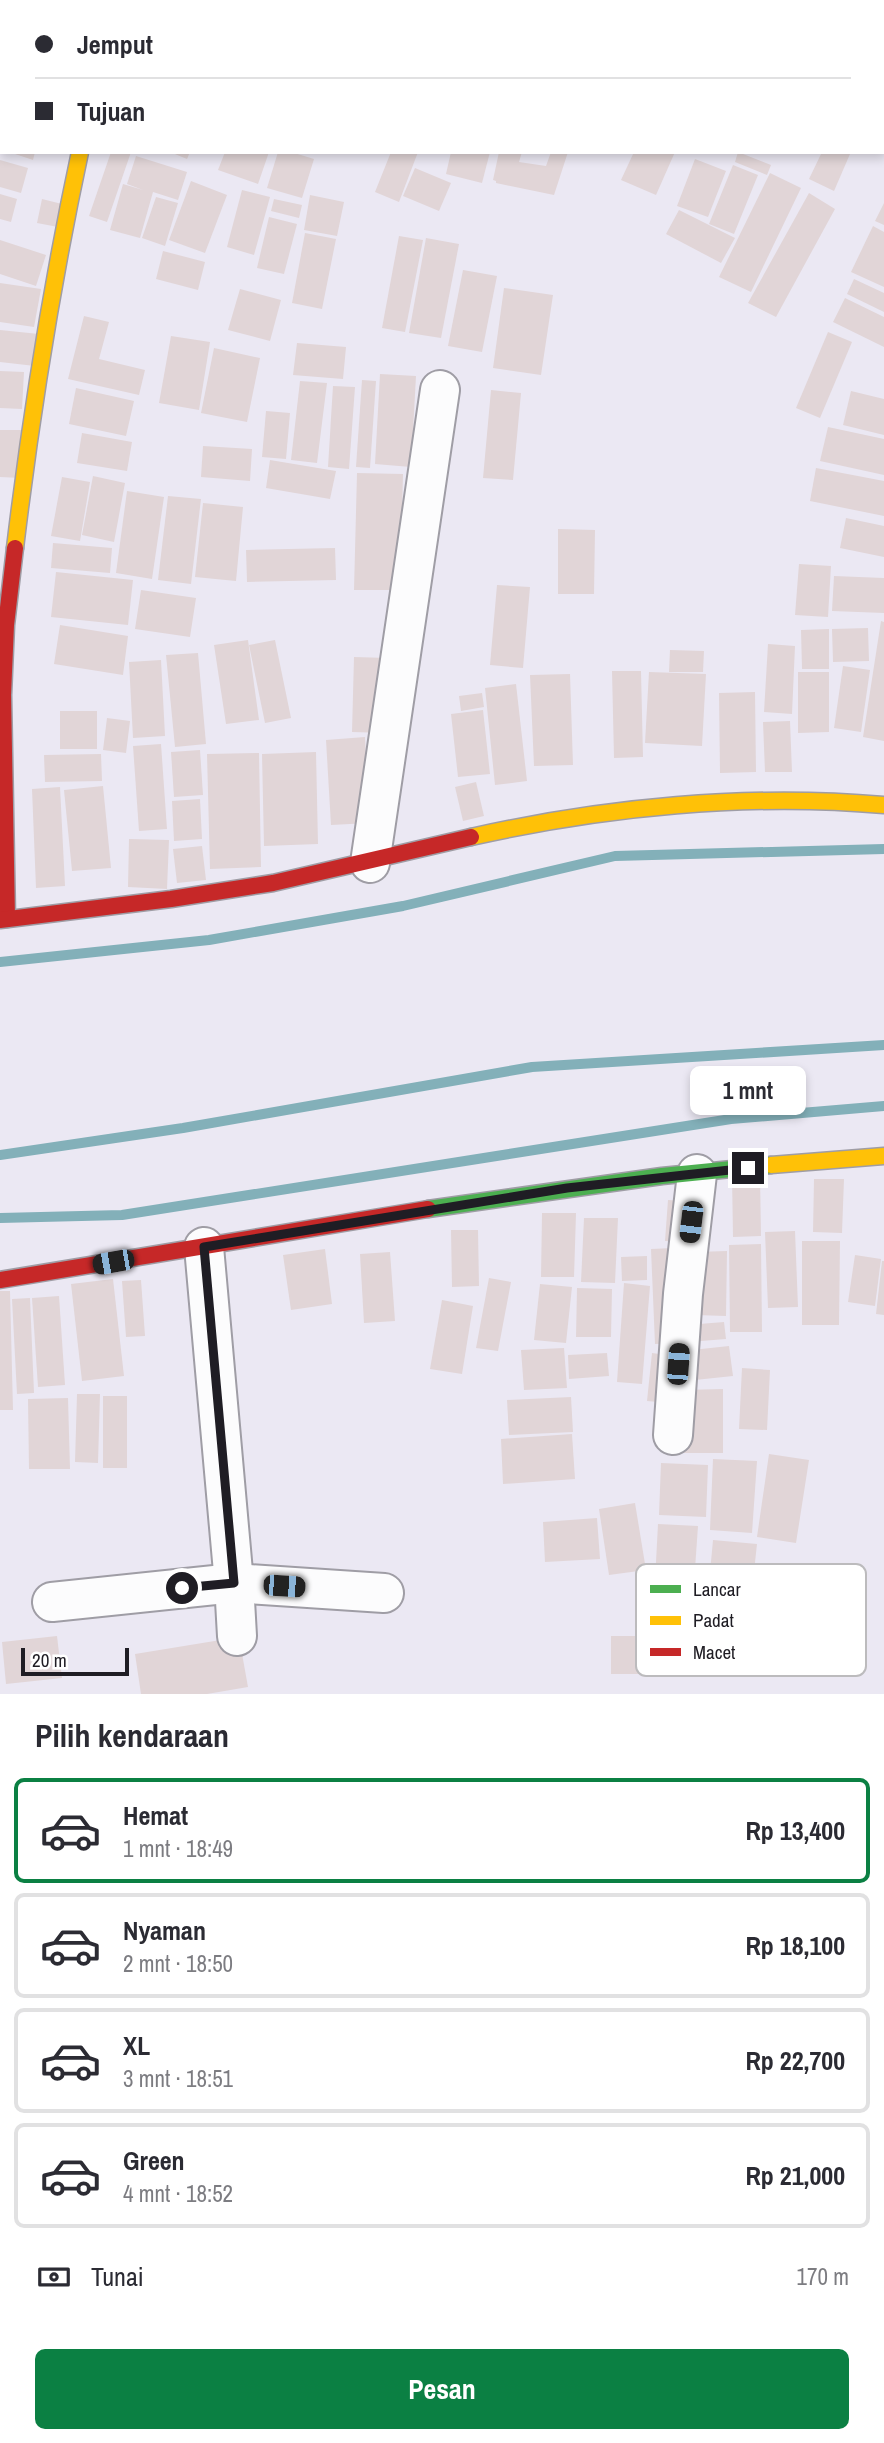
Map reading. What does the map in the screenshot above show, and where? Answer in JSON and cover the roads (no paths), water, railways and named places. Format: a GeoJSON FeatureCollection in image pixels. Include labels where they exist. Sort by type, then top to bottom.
{"type":"FeatureCollection","features":[{"type":"Feature","properties":{"kind":"street"},"geometry":{"type":"LineString","coordinates":[[80,154],[60,245],[22,489],[6,625],[1,695],[3,920],[138,904],[272,883],[370,863],[507,829],[696,804],[838,800],[884,805]]}},
{"type":"Feature","properties":{"kind":"street"},"geometry":{"type":"LineString","coordinates":[[370,863],[440,390]]}},
{"type":"Feature","properties":{"kind":"street"},"geometry":{"type":"LineString","coordinates":[[0,1280],[567,1188],[826,1159],[884,1156]]}},
{"type":"Feature","properties":{"kind":"street"},"geometry":{"type":"LineString","coordinates":[[673,1435],[683,1294],[697,1174]]}},
{"type":"Feature","properties":{"kind":"street"},"geometry":{"type":"LineString","coordinates":[[204,1247],[237,1636]]}},
{"type":"Feature","properties":{"kind":"street"},"geometry":{"type":"LineString","coordinates":[[52,1602],[234,1583],[384,1593]]}},
{"type":"Feature","properties":{"kind":"waterway"},"geometry":{"type":"LineString","coordinates":[[0,962],[209,940],[403,906],[615,856],[884,849]]}},
{"type":"Feature","properties":{"kind":"waterway"},"geometry":{"type":"LineString","coordinates":[[0,1155],[183,1128],[532,1067],[884,1045]]}},
{"type":"Feature","properties":{"kind":"waterway"},"geometry":{"type":"LineString","coordinates":[[0,1218],[122,1215],[731,1119],[884,1106]]}}]}
